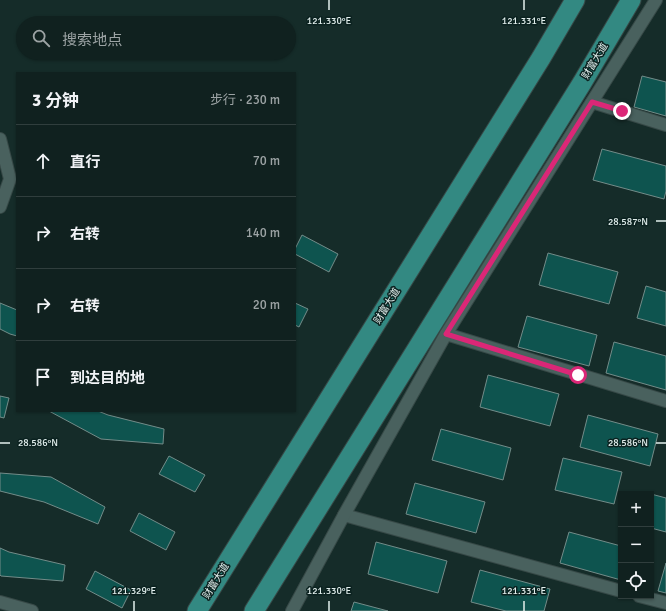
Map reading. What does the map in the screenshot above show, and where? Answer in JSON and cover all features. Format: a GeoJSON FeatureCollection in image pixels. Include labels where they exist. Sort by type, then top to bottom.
{"type":"FeatureCollection","features":[{"type":"Feature","properties":{"kind":"main road","name":"财富大道"},"geometry":{"type":"LineString","coordinates":[[197,611],[541,58],[575,0]]}},
{"type":"Feature","properties":{"kind":"main road","name":"财富大道"},"geometry":{"type":"LineString","coordinates":[[254,611],[582,83],[631,0]]}},
{"type":"Feature","properties":{"kind":"street"},"geometry":{"type":"LineString","coordinates":[[292,611],[446,334],[656,0]]}},
{"type":"Feature","properties":{"kind":"street"},"geometry":{"type":"LineString","coordinates":[[592,102],[666,124]]}},
{"type":"Feature","properties":{"kind":"street"},"geometry":{"type":"LineString","coordinates":[[0,139],[10,179],[0,207]]}},
{"type":"Feature","properties":{"kind":"street"},"geometry":{"type":"LineString","coordinates":[[446,334],[666,401]]}},
{"type":"Feature","properties":{"kind":"street"},"geometry":{"type":"LineString","coordinates":[[344,515],[618,590]]}},
{"type":"Feature","properties":{"kind":"street"},"geometry":{"type":"LineString","coordinates":[[649,599],[666,604]]}},
{"type":"Feature","properties":{"kind":"street"},"geometry":{"type":"LineString","coordinates":[[0,602],[32,611]]}},
{"type":"Feature","properties":{"kind":"building"},"geometry":{"type":"Polygon","coordinates":[[[642,76],[666,82],[666,116],[634,107],[642,76]]]}},
{"type":"Feature","properties":{"kind":"building"},"geometry":{"type":"Polygon","coordinates":[[[602,149],[666,166],[666,191],[664,199],[593,180],[602,149]]]}},
{"type":"Feature","properties":{"kind":"building"},"geometry":{"type":"Polygon","coordinates":[[[302,235],[338,254],[329,272],[296,255],[296,247],[302,235]]]}},
{"type":"Feature","properties":{"kind":"building"},"geometry":{"type":"Polygon","coordinates":[[[548,253],[618,272],[609,304],[539,285],[548,253]]]}},
{"type":"Feature","properties":{"kind":"building"},"geometry":{"type":"Polygon","coordinates":[[[646,286],[666,292],[666,326],[637,318],[646,286]]]}},
{"type":"Feature","properties":{"kind":"building"},"geometry":{"type":"Polygon","coordinates":[[[0,303],[16,310],[16,336],[0,329],[0,303]]]}},
{"type":"Feature","properties":{"kind":"building"},"geometry":{"type":"Polygon","coordinates":[[[296,303],[308,309],[299,327],[296,326],[296,303]]]}},
{"type":"Feature","properties":{"kind":"building"},"geometry":{"type":"Polygon","coordinates":[[[527,316],[597,335],[589,366],[518,347],[527,316]]]}},
{"type":"Feature","properties":{"kind":"building"},"geometry":{"type":"Polygon","coordinates":[[[614,342],[666,356],[666,390],[606,373],[614,342]]]}},
{"type":"Feature","properties":{"kind":"building"},"geometry":{"type":"Polygon","coordinates":[[[488,375],[559,394],[550,426],[480,407],[488,375]]]}},
{"type":"Feature","properties":{"kind":"building"},"geometry":{"type":"Polygon","coordinates":[[[0,396],[9,398],[4,418],[0,417],[0,396]]]}},
{"type":"Feature","properties":{"kind":"building"},"geometry":{"type":"Polygon","coordinates":[[[51,412],[100,412],[164,429],[163,444],[101,439],[51,412]]]}},
{"type":"Feature","properties":{"kind":"building"},"geometry":{"type":"Polygon","coordinates":[[[588,415],[658,434],[650,466],[580,447],[588,415]]]}},
{"type":"Feature","properties":{"kind":"building"},"geometry":{"type":"Polygon","coordinates":[[[441,429],[511,448],[503,480],[432,460],[441,429]]]}},
{"type":"Feature","properties":{"kind":"building"},"geometry":{"type":"Polygon","coordinates":[[[169,456],[205,475],[195,492],[159,474],[169,456]]]}},
{"type":"Feature","properties":{"kind":"building"},"geometry":{"type":"Polygon","coordinates":[[[563,458],[622,472],[614,504],[555,490],[563,458]]]}},
{"type":"Feature","properties":{"kind":"building"},"geometry":{"type":"Polygon","coordinates":[[[0,473],[51,477],[105,507],[98,524],[44,502],[0,491],[0,473]]]}},
{"type":"Feature","properties":{"kind":"building"},"geometry":{"type":"Polygon","coordinates":[[[415,483],[485,502],[476,533],[406,514],[415,483]]]}},
{"type":"Feature","properties":{"kind":"building"},"geometry":{"type":"Polygon","coordinates":[[[654,495],[666,498],[666,532],[654,529],[654,495]]]}},
{"type":"Feature","properties":{"kind":"building"},"geometry":{"type":"Polygon","coordinates":[[[139,513],[175,532],[166,550],[130,531],[139,513]]]}},
{"type":"Feature","properties":{"kind":"building"},"geometry":{"type":"Polygon","coordinates":[[[569,532],[618,545],[618,579],[560,563],[569,532]]]}},
{"type":"Feature","properties":{"kind":"building"},"geometry":{"type":"Polygon","coordinates":[[[376,542],[447,561],[438,593],[368,574],[376,542]]]}},
{"type":"Feature","properties":{"kind":"building"},"geometry":{"type":"Polygon","coordinates":[[[0,548],[9,552],[65,565],[63,581],[1,576],[0,548]]]}},
{"type":"Feature","properties":{"kind":"building"},"geometry":{"type":"Polygon","coordinates":[[[666,563],[666,593],[658,591],[666,563]]]}},
{"type":"Feature","properties":{"kind":"building"},"geometry":{"type":"Polygon","coordinates":[[[480,570],[550,589],[544,611],[506,611],[471,602],[480,570]]]}},
{"type":"Feature","properties":{"kind":"building"},"geometry":{"type":"Polygon","coordinates":[[[95,571],[131,590],[122,608],[86,589],[95,571]]]}},
{"type":"Feature","properties":{"kind":"building"},"geometry":{"type":"Polygon","coordinates":[[[354,602],[388,611],[351,611],[354,602]]]}},
{"type":"Feature","properties":{"kind":"route"},"geometry":{"type":"LineString","coordinates":[[578,375],[446,334],[592,102],[622,111]]}}]}
